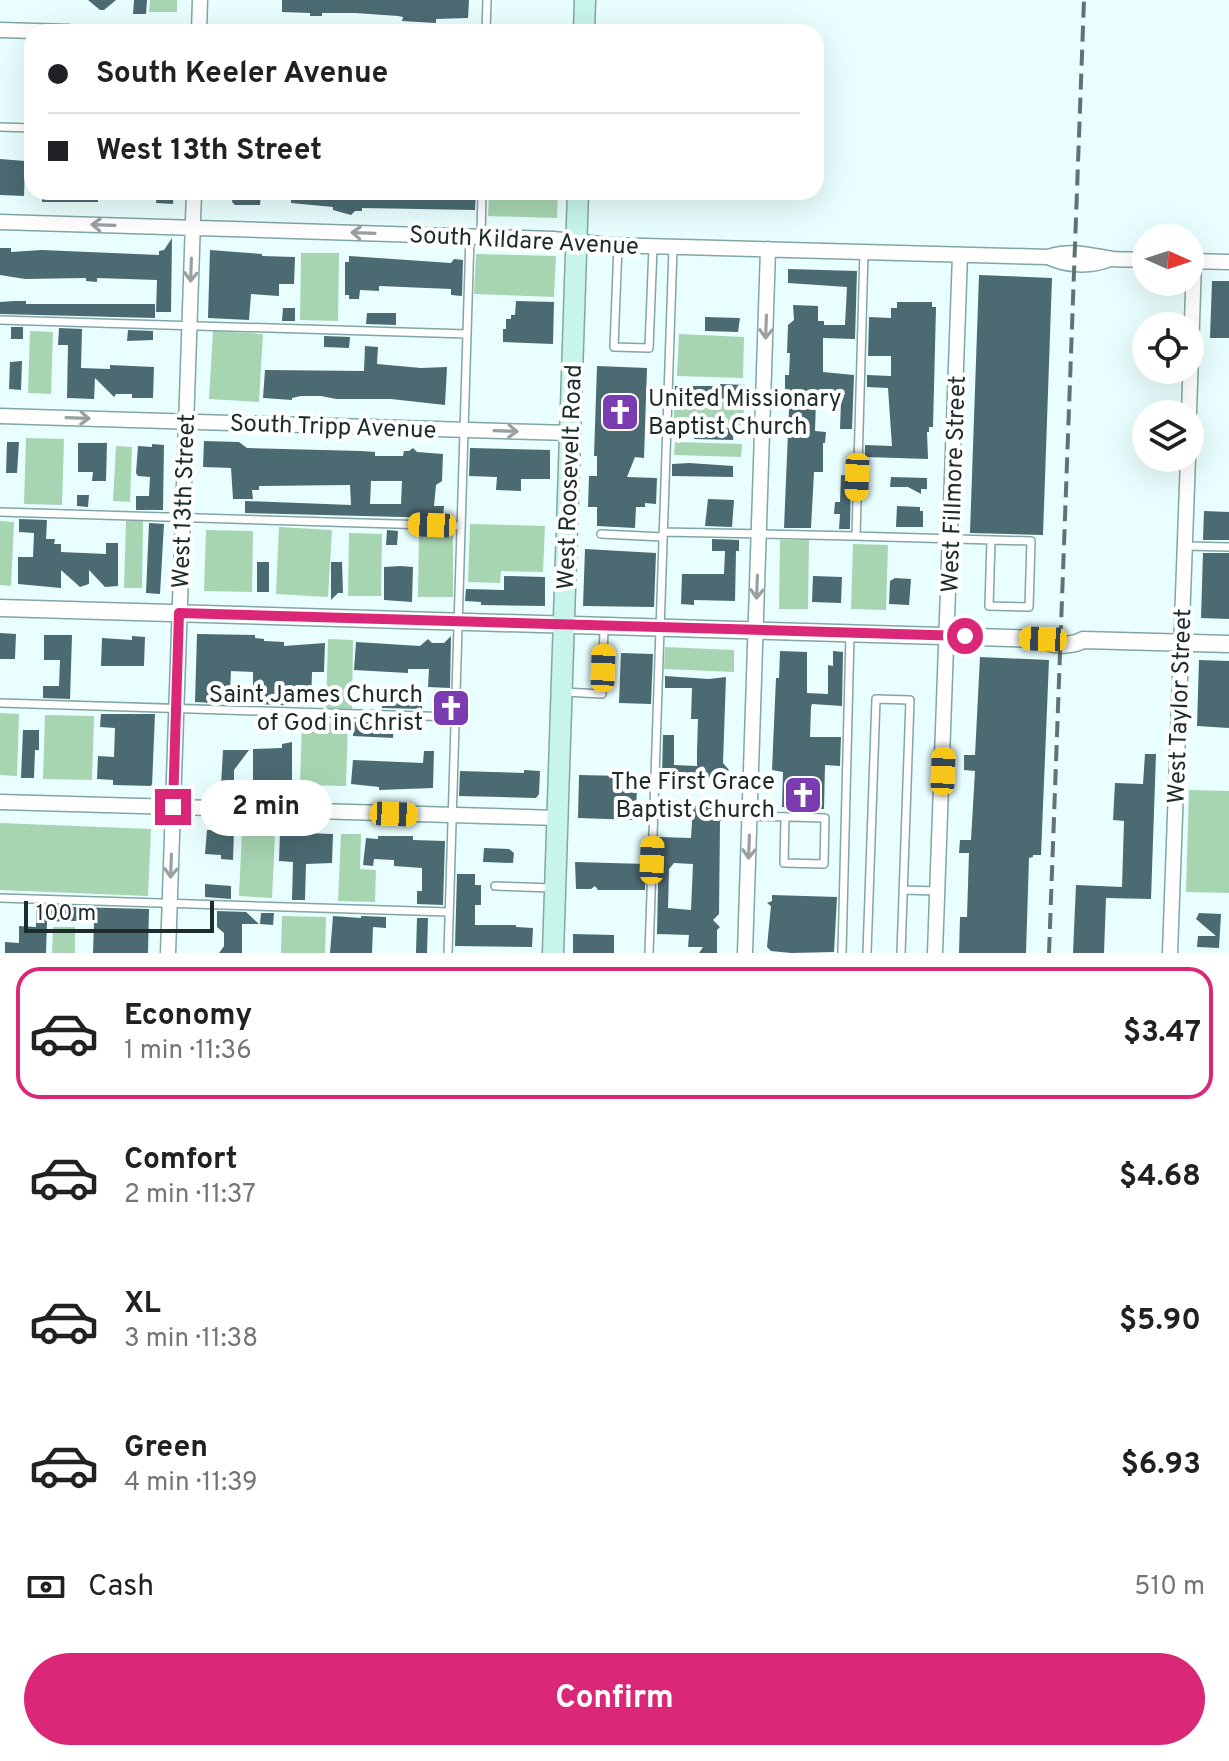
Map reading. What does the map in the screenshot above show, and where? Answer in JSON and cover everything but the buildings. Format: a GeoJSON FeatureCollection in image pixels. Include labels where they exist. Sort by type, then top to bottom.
{"type":"FeatureCollection","features":[{"type":"Feature","properties":{"kind":"main road"},"geometry":{"type":"LineString","coordinates":[[584,24],[585,0]]}},
{"type":"Feature","properties":{"kind":"main road","name":"West Roosevelt Road"},"geometry":{"type":"LineString","coordinates":[[553,953],[578,200]]}},
{"type":"Feature","properties":{"kind":"street"},"geometry":{"type":"LineString","coordinates":[[199,24],[200,0]]}},
{"type":"Feature","properties":{"kind":"street"},"geometry":{"type":"LineString","coordinates":[[0,30],[24,31]]}},
{"type":"Feature","properties":{"kind":"street","name":"West 13th Street"},"geometry":{"type":"LineString","coordinates":[[168,953],[194,200]]}},
{"type":"Feature","properties":{"kind":"street","name":"South Kildare Avenue"},"geometry":{"type":"LineString","coordinates":[[0,222],[475,236],[673,247],[1048,257],[1061,253],[1098,254],[1110,259],[1132,260]]}},
{"type":"Feature","properties":{"kind":"street"},"geometry":{"type":"LineString","coordinates":[[745,953],[768,249]]}},
{"type":"Feature","properties":{"kind":"street","name":"West Fillmore Street"},"geometry":{"type":"LineString","coordinates":[[935,953],[960,255]]}},
{"type":"Feature","properties":{"kind":"street"},"geometry":{"type":"LineString","coordinates":[[1204,261],[1229,262]]}},
{"type":"Feature","properties":{"kind":"street"},"geometry":{"type":"LineString","coordinates":[[1189,400],[1191,296]]}},
{"type":"Feature","properties":{"kind":"street","name":"South Tripp Avenue"},"geometry":{"type":"LineString","coordinates":[[0,416],[570,433]]}},
{"type":"Feature","properties":{"kind":"street","name":"West Taylor Street"},"geometry":{"type":"LineString","coordinates":[[1170,953],[1188,472]]}},
{"type":"Feature","properties":{"kind":"street"},"geometry":{"type":"LineString","coordinates":[[0,608],[1043,639],[1049,634],[1076,635],[1083,640],[1229,644]]}},
{"type":"Feature","properties":{"kind":"street"},"geometry":{"type":"LineString","coordinates":[[0,802],[558,818]]}},
{"type":"Feature","properties":{"kind":"lane"},"geometry":{"type":"LineString","coordinates":[[486,24],[487,0]]}},
{"type":"Feature","properties":{"kind":"lane"},"geometry":{"type":"LineString","coordinates":[[0,127],[24,128]]}},
{"type":"Feature","properties":{"kind":"lane"},"geometry":{"type":"LineString","coordinates":[[448,953],[467,334],[481,200]]}},
{"type":"Feature","properties":{"kind":"lane"},"geometry":{"type":"LineString","coordinates":[[618,245],[614,347],[637,348],[649,348],[653,246]]}},
{"type":"Feature","properties":{"kind":"lane"},"geometry":{"type":"LineString","coordinates":[[649,953],[673,247]]}},
{"type":"Feature","properties":{"kind":"lane"},"geometry":{"type":"LineString","coordinates":[[856,536],[864,252]]}},
{"type":"Feature","properties":{"kind":"lane"},"geometry":{"type":"LineString","coordinates":[[0,320],[467,334]]}},
{"type":"Feature","properties":{"kind":"lane"},"geometry":{"type":"LineString","coordinates":[[0,512],[461,526]]}},
{"type":"Feature","properties":{"kind":"lane"},"geometry":{"type":"LineString","coordinates":[[601,534],[759,534],[1031,541],[1029,607],[989,606],[991,540]]}},
{"type":"Feature","properties":{"kind":"lane"},"geometry":{"type":"LineString","coordinates":[[1185,546],[1229,547]]}},
{"type":"Feature","properties":{"kind":"lane"},"geometry":{"type":"LineString","coordinates":[[562,692],[602,694],[604,626]]}},
{"type":"Feature","properties":{"kind":"lane"},"geometry":{"type":"LineString","coordinates":[[842,953],[850,633]]}},
{"type":"Feature","properties":{"kind":"lane"},"geometry":{"type":"LineString","coordinates":[[867,953],[876,699],[910,700],[901,953]]}},
{"type":"Feature","properties":{"kind":"lane"},"geometry":{"type":"LineString","coordinates":[[0,703],[455,717]]}},
{"type":"Feature","properties":{"kind":"lane"},"geometry":{"type":"LineString","coordinates":[[750,816],[825,818],[824,864],[784,863],[785,817]]}},
{"type":"Feature","properties":{"kind":"lane"},"geometry":{"type":"LineString","coordinates":[[495,886],[555,888]]}},
{"type":"Feature","properties":{"kind":"lane"},"geometry":{"type":"LineString","coordinates":[[903,890],[938,891]]}},
{"type":"Feature","properties":{"kind":"lane"},"geometry":{"type":"LineString","coordinates":[[0,898],[449,912]]}},
{"type":"Feature","properties":{"kind":"green space"},"geometry":{"type":"Polygon","coordinates":[[[150,0],[177,0],[177,12],[149,12],[150,0]]]}},
{"type":"Feature","properties":{"kind":"green space"},"geometry":{"type":"Polygon","coordinates":[[[489,200],[558,200],[557,218],[488,216],[489,200]]]}},
{"type":"Feature","properties":{"kind":"green space"},"geometry":{"type":"Polygon","coordinates":[[[301,253],[339,253],[338,321],[300,320],[301,253]]]}},
{"type":"Feature","properties":{"kind":"green space"},"geometry":{"type":"Polygon","coordinates":[[[476,254],[556,256],[554,297],[474,294],[476,254]]]}},
{"type":"Feature","properties":{"kind":"green space"},"geometry":{"type":"Polygon","coordinates":[[[30,331],[53,332],[51,394],[28,393],[30,331]]]}},
{"type":"Feature","properties":{"kind":"green space"},"geometry":{"type":"Polygon","coordinates":[[[213,331],[263,334],[259,402],[209,399],[213,331]]]}},
{"type":"Feature","properties":{"kind":"green space"},"geometry":{"type":"Polygon","coordinates":[[[679,334],[744,337],[743,378],[677,376],[679,334]]]}},
{"type":"Feature","properties":{"kind":"green space"},"geometry":{"type":"Polygon","coordinates":[[[674,401],[744,402],[743,425],[674,424],[674,401]]]}},
{"type":"Feature","properties":{"kind":"green space"},"geometry":{"type":"Polygon","coordinates":[[[26,438],[64,439],[62,505],[24,504],[26,438]]]}},
{"type":"Feature","properties":{"kind":"green space"},"geometry":{"type":"Polygon","coordinates":[[[675,442],[742,444],[741,457],[674,455],[675,442]]]}},
{"type":"Feature","properties":{"kind":"green space"},"geometry":{"type":"Polygon","coordinates":[[[116,446],[132,447],[130,502],[113,501],[116,446]]]}},
{"type":"Feature","properties":{"kind":"green space"},"geometry":{"type":"Polygon","coordinates":[[[0,521],[14,522],[11,586],[0,585],[0,521]]]}},
{"type":"Feature","properties":{"kind":"green space"},"geometry":{"type":"Polygon","coordinates":[[[126,521],[143,521],[142,588],[124,588],[126,521]]]}},
{"type":"Feature","properties":{"kind":"green space"},"geometry":{"type":"Polygon","coordinates":[[[470,524],[545,526],[543,572],[501,571],[500,583],[468,582],[470,524]]]}},
{"type":"Feature","properties":{"kind":"green space"},"geometry":{"type":"Polygon","coordinates":[[[279,527],[332,530],[328,597],[276,594],[279,527]]]}},
{"type":"Feature","properties":{"kind":"green space"},"geometry":{"type":"Polygon","coordinates":[[[206,530],[253,531],[252,592],[204,591],[206,530]]]}},
{"type":"Feature","properties":{"kind":"green space"},"geometry":{"type":"Polygon","coordinates":[[[419,532],[453,533],[453,597],[418,597],[419,532]]]}},
{"type":"Feature","properties":{"kind":"green space"},"geometry":{"type":"Polygon","coordinates":[[[349,533],[382,534],[381,596],[348,596],[349,533]]]}},
{"type":"Feature","properties":{"kind":"green space"},"geometry":{"type":"Polygon","coordinates":[[[780,540],[809,540],[808,609],[779,609],[780,540]]]}},
{"type":"Feature","properties":{"kind":"green space"},"geometry":{"type":"Polygon","coordinates":[[[853,544],[888,545],[886,610],[851,609],[853,544]]]}},
{"type":"Feature","properties":{"kind":"green space"},"geometry":{"type":"Polygon","coordinates":[[[328,639],[353,640],[352,709],[326,708],[328,639]]]}},
{"type":"Feature","properties":{"kind":"green space"},"geometry":{"type":"Polygon","coordinates":[[[665,647],[734,650],[734,672],[664,669],[665,647]]]}},
{"type":"Feature","properties":{"kind":"green space"},"geometry":{"type":"Polygon","coordinates":[[[0,713],[19,714],[17,776],[0,775],[0,713]]]}},
{"type":"Feature","properties":{"kind":"green space"},"geometry":{"type":"Polygon","coordinates":[[[45,715],[94,716],[92,780],[43,779],[45,715]]]}},
{"type":"Feature","properties":{"kind":"green space"},"geometry":{"type":"Polygon","coordinates":[[[302,722],[348,723],[346,786],[300,785],[302,722]]]}},
{"type":"Feature","properties":{"kind":"green space"},"geometry":{"type":"Polygon","coordinates":[[[1189,790],[1229,791],[1229,893],[1186,892],[1189,790]]]}},
{"type":"Feature","properties":{"kind":"green space"},"geometry":{"type":"Polygon","coordinates":[[[0,823],[151,829],[148,896],[0,890],[0,823]]]}},
{"type":"Feature","properties":{"kind":"green space"},"geometry":{"type":"Polygon","coordinates":[[[242,832],[275,833],[272,898],[239,896],[242,832]]]}},
{"type":"Feature","properties":{"kind":"green space"},"geometry":{"type":"Polygon","coordinates":[[[341,834],[361,834],[360,869],[376,870],[375,902],[338,901],[341,834]]]}},
{"type":"Feature","properties":{"kind":"green space"},"geometry":{"type":"Polygon","coordinates":[[[282,916],[326,917],[325,953],[281,953],[282,916]]]}},
{"type":"Feature","properties":{"kind":"green space"},"geometry":{"type":"Polygon","coordinates":[[[53,927],[75,927],[75,953],[52,953],[53,927]]]}},
{"type":"Feature","properties":{"kind":"railway"},"geometry":{"type":"LineString","coordinates":[[1049,953],[1084,0]]}},
{"type":"Feature","properties":{"kind":"place","name":"United Missionary Baptist Church"},"geometry":{"type":"Point","coordinates":[620,412]}},
{"type":"Feature","properties":{"kind":"place","name":"Saint James Church of God in Christ"},"geometry":{"type":"Point","coordinates":[451,708]}},
{"type":"Feature","properties":{"kind":"place","name":"The First Grace Baptist Church"},"geometry":{"type":"Point","coordinates":[803,795]}},
{"type":"Feature","properties":{"kind":"route"},"geometry":{"type":"LineString","coordinates":[[173,807],[179,613],[965,636]]}}]}
